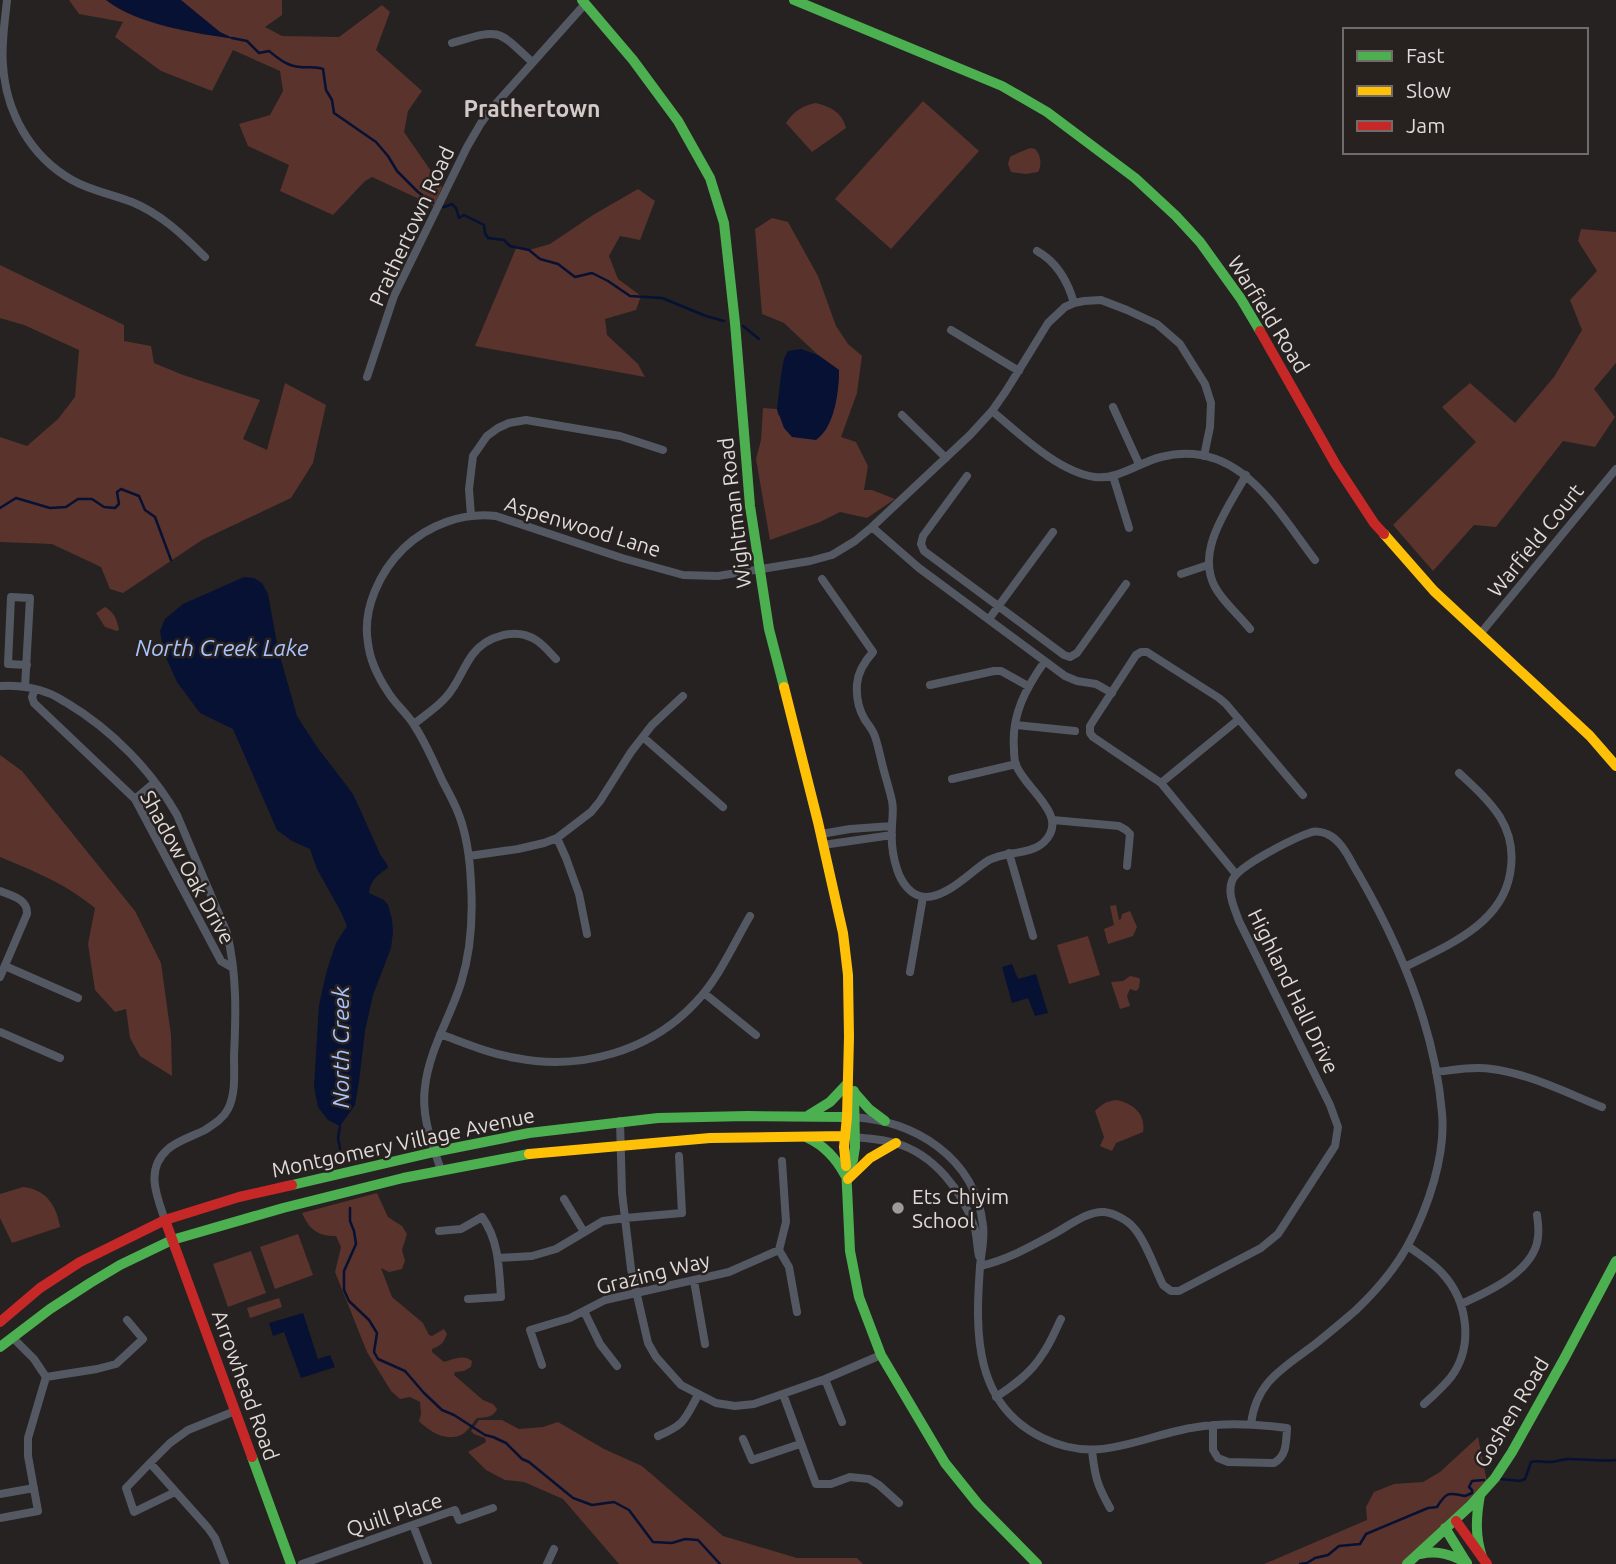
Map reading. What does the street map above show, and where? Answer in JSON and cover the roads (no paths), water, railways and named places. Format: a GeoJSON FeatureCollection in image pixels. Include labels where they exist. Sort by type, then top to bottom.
{"type":"FeatureCollection","features":[{"type":"Feature","properties":{"kind":"main road","name":"Warfield Road"},"geometry":{"type":"LineString","coordinates":[[794,0],[1002,86],[1047,112],[1135,178],[1176,216],[1200,242],[1241,299],[1336,465],[1374,523],[1434,592],[1590,736],[1616,766]]}},
{"type":"Feature","properties":{"kind":"main road","name":"Wightman Road"},"geometry":{"type":"LineString","coordinates":[[583,2],[633,60],[678,121],[710,178],[724,223],[750,506],[769,629],[843,933],[848,975],[849,1058],[853,1071],[850,1088],[850,1137],[844,1156],[848,1174],[850,1251],[859,1297],[881,1355],[945,1463],[978,1504],[1037,1564]]}},
{"type":"Feature","properties":{"kind":"main road"},"geometry":{"type":"LineString","coordinates":[[807,1116],[850,1088],[871,1112],[885,1121]]}},
{"type":"Feature","properties":{"kind":"main road","name":"Montgomery Village Avenue"},"geometry":{"type":"LineString","coordinates":[[0,1323],[40,1288],[80,1262],[165,1220],[239,1197],[529,1133],[620,1121],[671,1118],[851,1117]]}},
{"type":"Feature","properties":{"kind":"main road"},"geometry":{"type":"LineString","coordinates":[[805,1137],[828,1149],[848,1174],[869,1157],[896,1143]]}},
{"type":"Feature","properties":{"kind":"main road","name":"Montgomery Village Avenue"},"geometry":{"type":"LineString","coordinates":[[0,1347],[90,1283],[172,1240],[283,1208],[403,1178],[530,1154],[620,1145],[710,1138],[850,1137]]}},
{"type":"Feature","properties":{"kind":"main road","name":"Arrowhead Road"},"geometry":{"type":"LineString","coordinates":[[165,1220],[291,1564]]}},
{"type":"Feature","properties":{"kind":"main road","name":"Goshen Road"},"geometry":{"type":"LineString","coordinates":[[1410,1561],[1456,1521],[1502,1468],[1570,1351],[1616,1261]]}},
{"type":"Feature","properties":{"kind":"main road"},"geometry":{"type":"LineString","coordinates":[[0,1323],[12,1337]]}},
{"type":"Feature","properties":{"kind":"main road"},"geometry":{"type":"LineString","coordinates":[[1480,1495],[1476,1539],[1485,1561]]}},
{"type":"Feature","properties":{"kind":"main road"},"geometry":{"type":"LineString","coordinates":[[1456,1521],[1485,1561]]}},
{"type":"Feature","properties":{"kind":"main road"},"geometry":{"type":"LineString","coordinates":[[1445,1528],[1467,1563]]}},
{"type":"Feature","properties":{"kind":"main road"},"geometry":{"type":"LineString","coordinates":[[1410,1561],[1432,1551],[1454,1555],[1467,1563]]}},
{"type":"Feature","properties":{"kind":"street"},"geometry":{"type":"LineString","coordinates":[[7,0],[2,62],[5,84],[13,115],[30,143],[50,165],[72,180],[93,190],[133,202],[158,215],[205,257]]}},
{"type":"Feature","properties":{"kind":"street","name":"Prathertown Road"},"geometry":{"type":"LineString","coordinates":[[367,377],[394,296],[467,147],[493,107],[583,2]]}},
{"type":"Feature","properties":{"kind":"street"},"geometry":{"type":"LineString","coordinates":[[452,43],[485,33],[496,33],[506,38],[532,62]]}},
{"type":"Feature","properties":{"kind":"street"},"geometry":{"type":"LineString","coordinates":[[1037,251],[1061,273],[1074,303],[1094,300],[1109,302],[1157,324],[1180,344],[1205,384],[1211,403],[1210,427],[1204,456]]}},
{"type":"Feature","properties":{"kind":"street","name":"Aspenwood Lane"},"geometry":{"type":"LineString","coordinates":[[441,1170],[425,1117],[424,1089],[429,1063],[461,980],[469,945],[469,856],[460,816],[432,758],[414,724],[390,695],[372,662],[367,641],[372,596],[394,557],[424,532],[471,516],[496,516],[622,558],[683,575],[718,576],[832,555],[872,527],[992,411],[1043,328],[1056,314],[1074,303]]}},
{"type":"Feature","properties":{"kind":"street"},"geometry":{"type":"LineString","coordinates":[[951,330],[1019,371]]}},
{"type":"Feature","properties":{"kind":"street"},"geometry":{"type":"LineString","coordinates":[[1113,407],[1139,464]]}},
{"type":"Feature","properties":{"kind":"street"},"geometry":{"type":"LineString","coordinates":[[992,411],[1064,466],[1083,475],[1113,476],[1139,464],[1175,454],[1221,460],[1246,475],[1262,490],[1315,560]]}},
{"type":"Feature","properties":{"kind":"street"},"geometry":{"type":"LineString","coordinates":[[902,415],[946,458]]}},
{"type":"Feature","properties":{"kind":"street"},"geometry":{"type":"LineString","coordinates":[[471,516],[469,488],[473,456],[487,436],[509,423],[526,420],[553,424],[620,436],[663,450]]}},
{"type":"Feature","properties":{"kind":"street","name":"Warfield Court"},"geometry":{"type":"LineString","coordinates":[[1480,634],[1616,469]]}},
{"type":"Feature","properties":{"kind":"street"},"geometry":{"type":"LineString","coordinates":[[1246,475],[1212,538],[1209,565],[1216,590],[1250,629]]}},
{"type":"Feature","properties":{"kind":"street"},"geometry":{"type":"LineString","coordinates":[[967,476],[923,536],[921,544],[924,551],[1064,655],[1070,657],[1077,653],[1126,584]]}},
{"type":"Feature","properties":{"kind":"street"},"geometry":{"type":"LineString","coordinates":[[1113,476],[1129,528]]}},
{"type":"Feature","properties":{"kind":"street"},"geometry":{"type":"LineString","coordinates":[[872,527],[919,568],[1071,679],[1096,684],[1112,693]]}},
{"type":"Feature","properties":{"kind":"street"},"geometry":{"type":"LineString","coordinates":[[989,619],[1053,532]]}},
{"type":"Feature","properties":{"kind":"street"},"geometry":{"type":"LineString","coordinates":[[1181,574],[1209,565]]}},
{"type":"Feature","properties":{"kind":"street"},"geometry":{"type":"LineString","coordinates":[[822,579],[873,652],[859,671],[857,694],[863,717],[874,733],[892,801],[896,867],[906,887],[923,897],[945,891],[997,856],[1042,844],[1048,838],[1053,820],[1047,806],[1024,779],[1016,764],[1014,743],[1020,704],[1028,686],[1045,661]]}},
{"type":"Feature","properties":{"kind":"street"},"geometry":{"type":"LineString","coordinates":[[25,687],[27,665],[30,598],[11,597],[8,664],[27,665]]}},
{"type":"Feature","properties":{"kind":"street"},"geometry":{"type":"LineString","coordinates":[[414,724],[446,697],[472,655],[491,639],[504,635],[530,637],[556,659]]}},
{"type":"Feature","properties":{"kind":"street"},"geometry":{"type":"LineString","coordinates":[[1251,1424],[1256,1399],[1276,1372],[1317,1342],[1374,1292],[1408,1246],[1429,1195],[1439,1157],[1442,1115],[1436,1072],[1425,1025],[1405,967],[1386,923],[1339,842],[1326,833],[1314,832],[1249,863],[1235,873],[1161,783],[1093,737],[1090,726],[1136,655],[1147,652],[1219,698],[1303,795]]}},
{"type":"Feature","properties":{"kind":"street"},"geometry":{"type":"LineString","coordinates":[[930,685],[1001,671],[1028,686]]}},
{"type":"Feature","properties":{"kind":"street","name":"Shadow Oak Drive"},"geometry":{"type":"LineString","coordinates":[[0,686],[25,687],[50,693],[92,719],[137,761],[172,807],[226,933],[233,968],[236,1016],[231,1099],[229,1108],[214,1125],[168,1148],[160,1157],[153,1180],[165,1220]]}},
{"type":"Feature","properties":{"kind":"street","name":"Shadow Oak Drive"},"geometry":{"type":"LineString","coordinates":[[35,689],[34,703],[135,799],[221,961],[233,968]]}},
{"type":"Feature","properties":{"kind":"street"},"geometry":{"type":"LineString","coordinates":[[469,856],[518,849],[557,838],[591,812],[631,752],[652,726],[683,696]]}},
{"type":"Feature","properties":{"kind":"street"},"geometry":{"type":"LineString","coordinates":[[1161,783],[1239,719]]}},
{"type":"Feature","properties":{"kind":"street"},"geometry":{"type":"LineString","coordinates":[[1015,725],[1075,731]]}},
{"type":"Feature","properties":{"kind":"street"},"geometry":{"type":"LineString","coordinates":[[643,737],[723,807]]}},
{"type":"Feature","properties":{"kind":"street"},"geometry":{"type":"LineString","coordinates":[[951,779],[1016,764]]}},
{"type":"Feature","properties":{"kind":"street"},"geometry":{"type":"LineString","coordinates":[[1405,967],[1484,922],[1502,898],[1509,881],[1512,863],[1508,834],[1489,802],[1459,773]]}},
{"type":"Feature","properties":{"kind":"street"},"geometry":{"type":"LineString","coordinates":[[135,799],[155,782]]}},
{"type":"Feature","properties":{"kind":"street"},"geometry":{"type":"LineString","coordinates":[[1053,820],[1119,826],[1126,830],[1130,834],[1127,866]]}},
{"type":"Feature","properties":{"kind":"street"},"geometry":{"type":"LineString","coordinates":[[822,839],[892,831]]}},
{"type":"Feature","properties":{"kind":"street"},"geometry":{"type":"LineString","coordinates":[[557,838],[579,894],[587,934]]}},
{"type":"Feature","properties":{"kind":"street"},"geometry":{"type":"LineString","coordinates":[[1009,853],[1033,936]]}},
{"type":"Feature","properties":{"kind":"street","name":"Highland Hall Drive"},"geometry":{"type":"LineString","coordinates":[[980,1266],[995,1263],[1084,1217],[1105,1212],[1127,1221],[1136,1229],[1163,1285],[1171,1291],[1179,1291],[1270,1242],[1314,1179],[1335,1146],[1338,1126],[1239,921],[1230,892],[1235,873]]}},
{"type":"Feature","properties":{"kind":"street"},"geometry":{"type":"LineString","coordinates":[[0,891],[23,902],[27,908],[27,914],[0,977]]}},
{"type":"Feature","properties":{"kind":"street"},"geometry":{"type":"LineString","coordinates":[[910,972],[923,897]]}},
{"type":"Feature","properties":{"kind":"street"},"geometry":{"type":"LineString","coordinates":[[440,1034],[499,1055],[519,1059],[561,1063],[611,1055],[653,1038],[697,1001],[714,979],[750,916]]}},
{"type":"Feature","properties":{"kind":"street"},"geometry":{"type":"LineString","coordinates":[[5,966],[78,998]]}},
{"type":"Feature","properties":{"kind":"street"},"geometry":{"type":"LineString","coordinates":[[704,993],[756,1035]]}},
{"type":"Feature","properties":{"kind":"street"},"geometry":{"type":"LineString","coordinates":[[0,1032],[60,1058]]}},
{"type":"Feature","properties":{"kind":"street"},"geometry":{"type":"LineString","coordinates":[[1436,1072],[1480,1068],[1507,1072],[1602,1107]]}},
{"type":"Feature","properties":{"kind":"street"},"geometry":{"type":"LineString","coordinates":[[851,1117],[885,1121],[913,1131],[933,1142],[963,1173],[973,1192],[983,1224],[984,1241],[980,1266],[981,1353],[996,1397],[1012,1418],[1043,1439],[1062,1446],[1092,1451],[1115,1448],[1182,1429],[1213,1425],[1251,1424],[1287,1428],[1285,1449],[1278,1462],[1274,1463],[1228,1462],[1214,1454],[1213,1425]]}},
{"type":"Feature","properties":{"kind":"street"},"geometry":{"type":"LineString","coordinates":[[620,1121],[622,1193],[631,1269],[648,1343],[656,1357],[681,1385],[716,1403],[735,1406],[754,1404],[825,1379],[881,1355]]}},
{"type":"Feature","properties":{"kind":"street"},"geometry":{"type":"LineString","coordinates":[[850,1137],[896,1143],[926,1159],[947,1177],[962,1200],[975,1230],[980,1266]]}},
{"type":"Feature","properties":{"kind":"street"},"geometry":{"type":"LineString","coordinates":[[498,1258],[547,1253],[603,1221],[682,1213],[679,1156]]}},
{"type":"Feature","properties":{"kind":"street"},"geometry":{"type":"LineString","coordinates":[[782,1161],[786,1222],[779,1251],[789,1267],[797,1312]]}},
{"type":"Feature","properties":{"kind":"street"},"geometry":{"type":"LineString","coordinates":[[564,1199],[584,1232]]}},
{"type":"Feature","properties":{"kind":"street"},"geometry":{"type":"LineString","coordinates":[[1461,1304],[1503,1283],[1528,1260],[1538,1239],[1537,1215]]}},
{"type":"Feature","properties":{"kind":"street"},"geometry":{"type":"LineString","coordinates":[[439,1231],[461,1229],[482,1217],[490,1228],[498,1258],[501,1297],[468,1299]]}},
{"type":"Feature","properties":{"kind":"street"},"geometry":{"type":"LineString","coordinates":[[1408,1246],[1431,1262],[1454,1289],[1461,1304],[1466,1334],[1465,1347],[1452,1375],[1424,1404]]}},
{"type":"Feature","properties":{"kind":"street","name":"Grazing Way"},"geometry":{"type":"LineString","coordinates":[[542,1365],[530,1331],[570,1318],[605,1300],[729,1272],[779,1251]]}},
{"type":"Feature","properties":{"kind":"street"},"geometry":{"type":"LineString","coordinates":[[694,1281],[705,1344]]}},
{"type":"Feature","properties":{"kind":"street"},"geometry":{"type":"LineString","coordinates":[[584,1311],[600,1344],[617,1366]]}},
{"type":"Feature","properties":{"kind":"street"},"geometry":{"type":"LineString","coordinates":[[996,1397],[1017,1383],[1034,1366],[1061,1319]]}},
{"type":"Feature","properties":{"kind":"street"},"geometry":{"type":"LineString","coordinates":[[47,1377],[116,1364],[143,1339],[127,1320]]}},
{"type":"Feature","properties":{"kind":"street"},"geometry":{"type":"LineString","coordinates":[[12,1337],[47,1377]]}},
{"type":"Feature","properties":{"kind":"street"},"geometry":{"type":"LineString","coordinates":[[0,1518],[38,1511],[28,1456],[28,1438],[47,1377]]}},
{"type":"Feature","properties":{"kind":"street"},"geometry":{"type":"LineString","coordinates":[[825,1379],[842,1422]]}},
{"type":"Feature","properties":{"kind":"street"},"geometry":{"type":"LineString","coordinates":[[783,1394],[816,1484],[831,1484],[850,1478],[869,1479],[899,1503]]}},
{"type":"Feature","properties":{"kind":"street"},"geometry":{"type":"LineString","coordinates":[[658,1436],[675,1429],[683,1422],[698,1395]]}},
{"type":"Feature","properties":{"kind":"street"},"geometry":{"type":"LineString","coordinates":[[175,1492],[134,1512],[126,1488],[180,1434],[235,1411]]}},
{"type":"Feature","properties":{"kind":"street"},"geometry":{"type":"LineString","coordinates":[[743,1439],[752,1460],[800,1444]]}},
{"type":"Feature","properties":{"kind":"street"},"geometry":{"type":"LineString","coordinates":[[1092,1451],[1095,1475],[1110,1508]]}},
{"type":"Feature","properties":{"kind":"street"},"geometry":{"type":"LineString","coordinates":[[150,1464],[215,1538],[225,1564]]}},
{"type":"Feature","properties":{"kind":"street"},"geometry":{"type":"LineString","coordinates":[[0,1494],[34,1488]]}},
{"type":"Feature","properties":{"kind":"street","name":"Quill Place"},"geometry":{"type":"LineString","coordinates":[[302,1564],[329,1560],[455,1510],[459,1520],[493,1508]]}},
{"type":"Feature","properties":{"kind":"street"},"geometry":{"type":"LineString","coordinates":[[413,1525],[429,1564]]}},
{"type":"Feature","properties":{"kind":"street"},"geometry":{"type":"LineString","coordinates":[[547,1564],[554,1549]]}},
{"type":"Feature","properties":{"kind":"water"},"geometry":{"type":"Polygon","coordinates":[[[106,0],[181,0],[220,32],[235,39],[150,22],[133,16],[106,0]]]}},
{"type":"Feature","properties":{"kind":"water"},"geometry":{"type":"Polygon","coordinates":[[[801,349],[818,355],[839,370],[832,418],[816,440],[792,437],[784,428],[777,409],[784,359],[788,351],[801,349]]]}},
{"type":"Feature","properties":{"kind":"water","name":"North Creek Lake"},"geometry":{"type":"Polygon","coordinates":[[[244,577],[254,578],[262,583],[268,594],[278,649],[297,716],[353,794],[388,868],[375,879],[369,893],[388,905],[393,932],[391,948],[373,995],[355,1105],[340,1126],[328,1120],[318,1107],[314,1086],[319,1005],[336,943],[347,926],[317,869],[310,849],[277,830],[233,729],[200,713],[177,682],[164,653],[160,631],[165,619],[183,604],[244,577]]]}},
{"type":"Feature","properties":{"kind":"water"},"geometry":{"type":"Polygon","coordinates":[[[1012,964],[1018,979],[1036,974],[1048,1013],[1035,1016],[1028,998],[1012,1003],[1002,967],[1012,964]]]}},
{"type":"Feature","properties":{"kind":"water"},"geometry":{"type":"Polygon","coordinates":[[[303,1313],[318,1359],[330,1355],[335,1367],[301,1378],[284,1332],[273,1336],[269,1323],[303,1313]]]}},
{"type":"Feature","properties":{"kind":"waterway"},"geometry":{"type":"LineString","coordinates":[[232,38],[247,41],[259,53],[269,51],[291,65],[323,69],[326,90],[332,100],[334,113],[376,142],[397,171],[433,203]]}},
{"type":"Feature","properties":{"kind":"waterway"},"geometry":{"type":"LineString","coordinates":[[442,206],[452,204],[459,218],[464,215],[484,225],[488,238],[504,240],[510,246],[529,250],[540,259],[558,264],[575,277],[592,273],[630,296],[662,298],[724,321]]}},
{"type":"Feature","properties":{"kind":"waterway"},"geometry":{"type":"LineString","coordinates":[[743,326],[759,339]]}},
{"type":"Feature","properties":{"kind":"waterway","name":"North Creek"},"geometry":{"type":"LineString","coordinates":[[0,508],[16,498],[50,508],[66,507],[78,499],[92,499],[104,507],[115,508],[119,504],[117,492],[121,489],[139,496],[145,510],[155,517],[171,560]]}},
{"type":"Feature","properties":{"kind":"waterway","name":"North Creek"},"geometry":{"type":"LineString","coordinates":[[340,1126],[338,1138],[341,1154]]}},
{"type":"Feature","properties":{"kind":"waterway","name":"North Creek"},"geometry":{"type":"LineString","coordinates":[[350,1208],[350,1221],[356,1244],[344,1271],[344,1290],[349,1301],[369,1320],[377,1333],[374,1352],[378,1359],[405,1371],[442,1410],[485,1435],[506,1443],[522,1459],[573,1498],[592,1505],[614,1502],[629,1510],[653,1542],[698,1540],[720,1564]]}},
{"type":"Feature","properties":{"kind":"waterway","name":"North Creek"},"geometry":{"type":"LineString","coordinates":[[1501,1479],[1525,1479],[1533,1461],[1616,1460]]}},
{"type":"Feature","properties":{"kind":"waterway","name":"North Creek"},"geometry":{"type":"LineString","coordinates":[[1300,1564],[1328,1555],[1339,1546],[1360,1544],[1366,1534],[1428,1508],[1437,1507],[1448,1494],[1465,1496],[1472,1493],[1469,1487],[1472,1481],[1484,1480]]}},
{"type":"Feature","properties":{"kind":"place","name":"Ets Chiyim School"},"geometry":{"type":"Point","coordinates":[898,1208]}},
{"type":"Feature","properties":{"kind":"district","name":"Prathertown"},"geometry":{"type":"Point","coordinates":[532,108]}}]}
